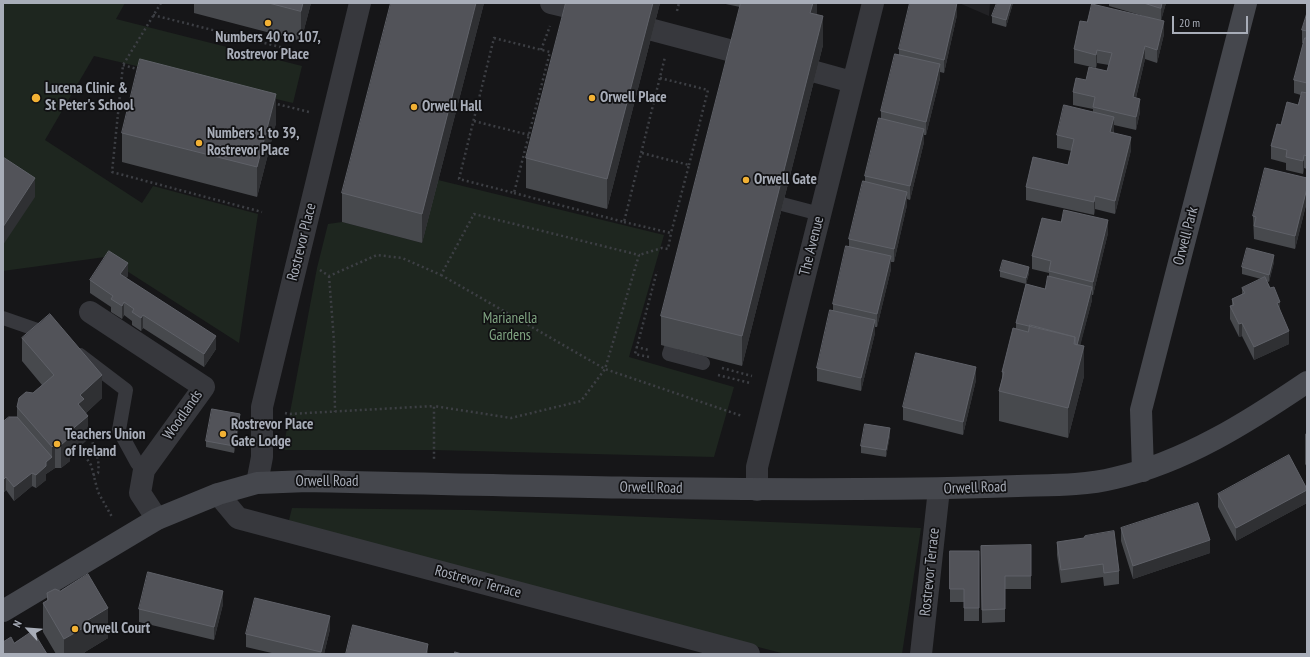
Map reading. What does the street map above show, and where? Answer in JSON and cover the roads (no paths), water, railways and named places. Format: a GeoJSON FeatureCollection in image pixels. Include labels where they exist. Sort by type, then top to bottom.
{"type":"FeatureCollection","features":[{"type":"Feature","properties":{"kind":"street","name":"Rostrevor Place"},"geometry":{"type":"LineString","coordinates":[[257,483],[262,450],[262,407],[360,3]]}},
{"type":"Feature","properties":{"kind":"street"},"geometry":{"type":"LineString","coordinates":[[551,3],[572,8]]}},
{"type":"Feature","properties":{"kind":"street","name":"The Avenue"},"geometry":{"type":"LineString","coordinates":[[756,490],[757,467],[852,82],[873,3]]}},
{"type":"Feature","properties":{"kind":"street","name":"Orwell Park"},"geometry":{"type":"LineString","coordinates":[[1143,471],[1141,410],[1246,3]]}},
{"type":"Feature","properties":{"kind":"street"},"geometry":{"type":"LineString","coordinates":[[662,32],[736,52]]}},
{"type":"Feature","properties":{"kind":"street"},"geometry":{"type":"LineString","coordinates":[[816,72],[852,82]]}},
{"type":"Feature","properties":{"kind":"street","name":"Woodlands"},"geometry":{"type":"LineString","coordinates":[[90,312],[204,387],[144,470],[140,493],[157,519]]}},
{"type":"Feature","properties":{"kind":"street","name":"Orwell Road"},"geometry":{"type":"LineString","coordinates":[[3,611],[157,519],[218,494],[257,483],[308,481],[756,490],[939,489],[1084,484],[1113,479],[1143,471],[1196,450],[1256,415],[1307,382]]}},
{"type":"Feature","properties":{"kind":"street","name":"Rostrevor Terrace"},"geometry":{"type":"LineString","coordinates":[[921,654],[939,489]]}},
{"type":"Feature","properties":{"kind":"street","name":"Rostrevor Terrace"},"geometry":{"type":"LineString","coordinates":[[218,494],[238,518],[749,654]]}},
{"type":"Feature","properties":{"kind":"lane"},"geometry":{"type":"LineString","coordinates":[[782,204],[820,214]]}},
{"type":"Feature","properties":{"kind":"lane"},"geometry":{"type":"LineString","coordinates":[[3,318],[51,334],[126,390],[120,430],[137,463],[144,470]]}},
{"type":"Feature","properties":{"kind":"lane"},"geometry":{"type":"LineString","coordinates":[[671,348],[669,354],[703,363]]}},
{"type":"Feature","properties":{"kind":"place","name":"Numbers 40 to 107, Rostrevor Place"},"geometry":{"type":"Point","coordinates":[268,23]}},
{"type":"Feature","properties":{"kind":"place","name":"Lucena Clinic & St Peter's School"},"geometry":{"type":"Point","coordinates":[36,98]}},
{"type":"Feature","properties":{"kind":"place","name":"Orwell Place"},"geometry":{"type":"Point","coordinates":[592,98]}},
{"type":"Feature","properties":{"kind":"place","name":"Orwell Hall"},"geometry":{"type":"Point","coordinates":[414,107]}},
{"type":"Feature","properties":{"kind":"place","name":"Numbers 1 to 39, Rostrevor Place"},"geometry":{"type":"Point","coordinates":[199,143]}},
{"type":"Feature","properties":{"kind":"place","name":"Orwell Gate"},"geometry":{"type":"Point","coordinates":[746,180]}},
{"type":"Feature","properties":{"kind":"place","name":"Rostrevor Place Gate Lodge"},"geometry":{"type":"Point","coordinates":[223,434]}},
{"type":"Feature","properties":{"kind":"place","name":"Teachers Union of Ireland"},"geometry":{"type":"Point","coordinates":[57,444]}},
{"type":"Feature","properties":{"kind":"place","name":"Orwell Court"},"geometry":{"type":"Point","coordinates":[75,629]}},
{"type":"Feature","properties":{"kind":"park label","name":"Marianella Gardens"},"geometry":{"type":"Point","coordinates":[510,328]}}]}
